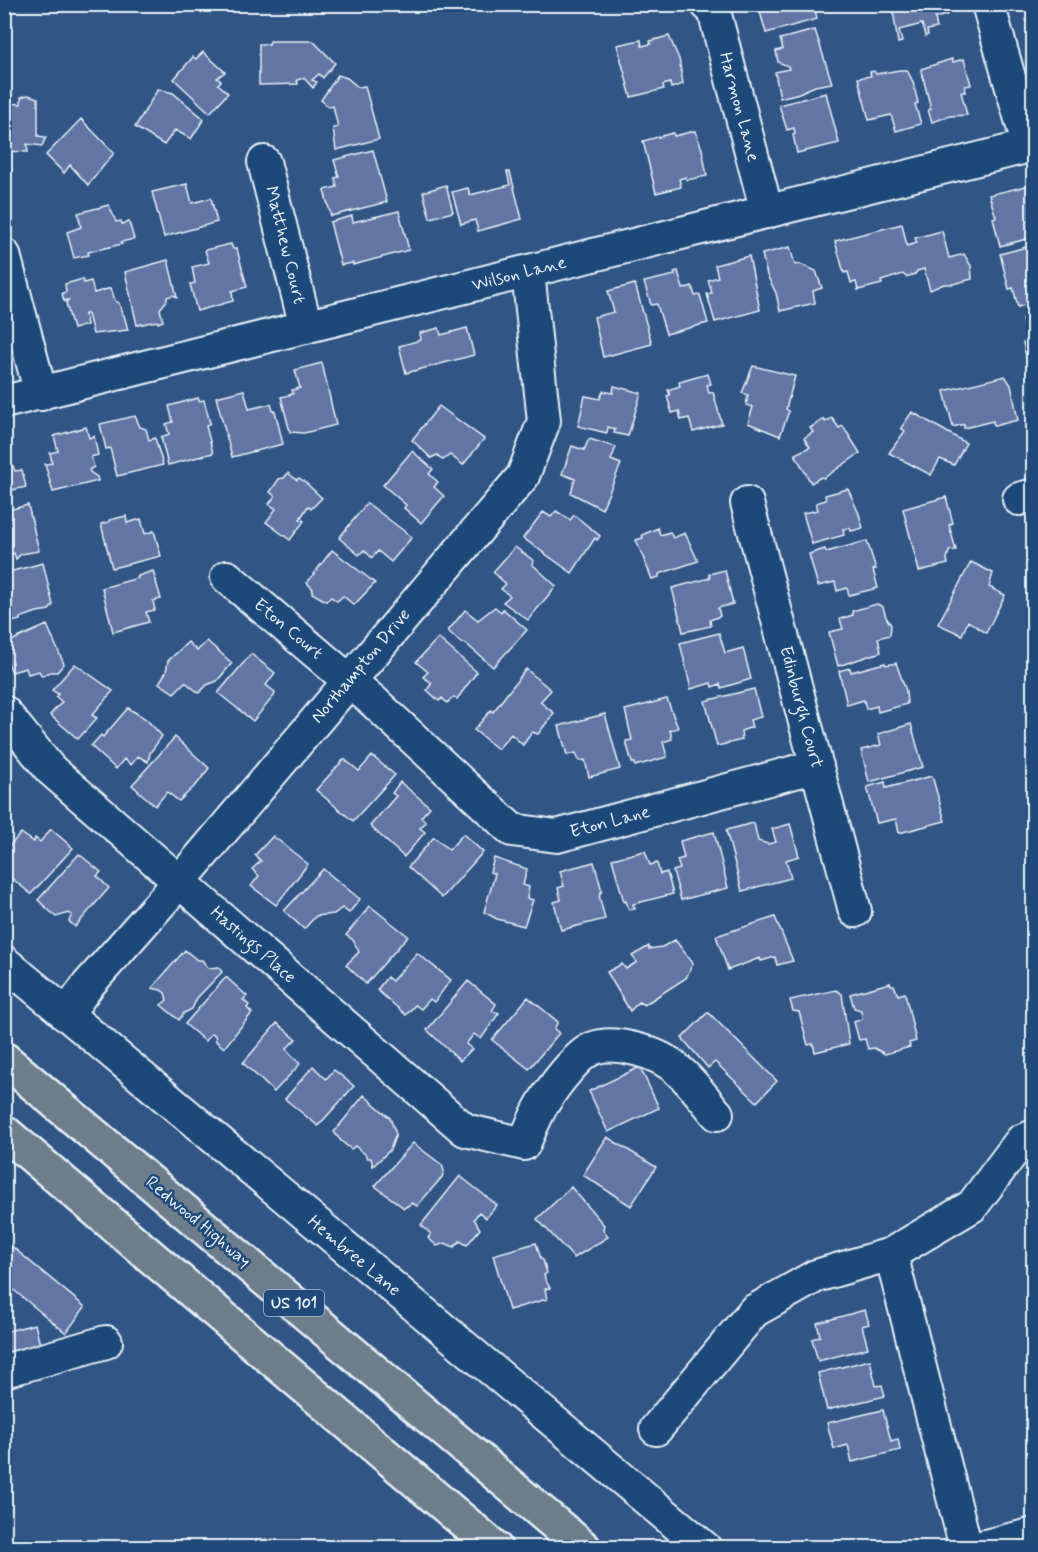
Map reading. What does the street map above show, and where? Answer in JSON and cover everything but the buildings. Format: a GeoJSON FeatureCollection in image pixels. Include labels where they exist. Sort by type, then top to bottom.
{"type":"FeatureCollection","features":[{"type":"Feature","properties":{"kind":"highway","name":"Redwood Highway"},"geometry":{"type":"LineString","coordinates":[[4,1059],[584,1548]]}},
{"type":"Feature","properties":{"kind":"highway"},"geometry":{"type":"LineString","coordinates":[[4,1132],[495,1548]]}},
{"type":"Feature","properties":{"kind":"street","name":"Harmon Lane"},"geometry":{"type":"LineString","coordinates":[[707,4],[714,11],[767,212]]}},
{"type":"Feature","properties":{"kind":"street"},"geometry":{"type":"LineString","coordinates":[[988,4],[1031,146]]}},
{"type":"Feature","properties":{"kind":"street","name":"Wilson Lane"},"geometry":{"type":"LineString","coordinates":[[4,402],[1031,146]]}},
{"type":"Feature","properties":{"kind":"street","name":"Matthew Court"},"geometry":{"type":"LineString","coordinates":[[264,162],[306,327]]}},
{"type":"Feature","properties":{"kind":"street"},"geometry":{"type":"LineString","coordinates":[[4,255],[41,394]]}},
{"type":"Feature","properties":{"kind":"street","name":"Northampton Drive"},"geometry":{"type":"LineString","coordinates":[[66,1015],[88,985],[180,881],[523,476],[543,421],[528,272]]}},
{"type":"Feature","properties":{"kind":"street","name":"Edinburgh Court"},"geometry":{"type":"LineString","coordinates":[[747,503],[855,911]]}},
{"type":"Feature","properties":{"kind":"street","name":"Eton Court"},"geometry":{"type":"LineString","coordinates":[[227,577],[348,680]]}},
{"type":"Feature","properties":{"kind":"street","name":"Eton Lane"},"geometry":{"type":"LineString","coordinates":[[348,680],[513,830],[557,836],[817,766]]}},
{"type":"Feature","properties":{"kind":"street","name":"Hastings Place"},"geometry":{"type":"LineString","coordinates":[[4,712],[51,769],[465,1130],[524,1144],[543,1102],[567,1072],[583,1053],[604,1045],[645,1051],[665,1060],[680,1071],[717,1114]]}},
{"type":"Feature","properties":{"kind":"street","name":"Hembree Lane"},"geometry":{"type":"LineString","coordinates":[[4,962],[705,1548]]}},
{"type":"Feature","properties":{"kind":"street"},"geometry":{"type":"LineString","coordinates":[[656,1429],[753,1311],[816,1276],[891,1254],[972,1206],[1021,1141],[1034,1136]]}},
{"type":"Feature","properties":{"kind":"street"},"geometry":{"type":"LineString","coordinates":[[891,1254],[966,1548]]}},
{"type":"Feature","properties":{"kind":"street"},"geometry":{"type":"LineString","coordinates":[[4,1371],[106,1342]]}},
{"type":"Feature","properties":{"kind":"street"},"geometry":{"type":"LineString","coordinates":[[977,1548],[1034,1534]]}}]}
